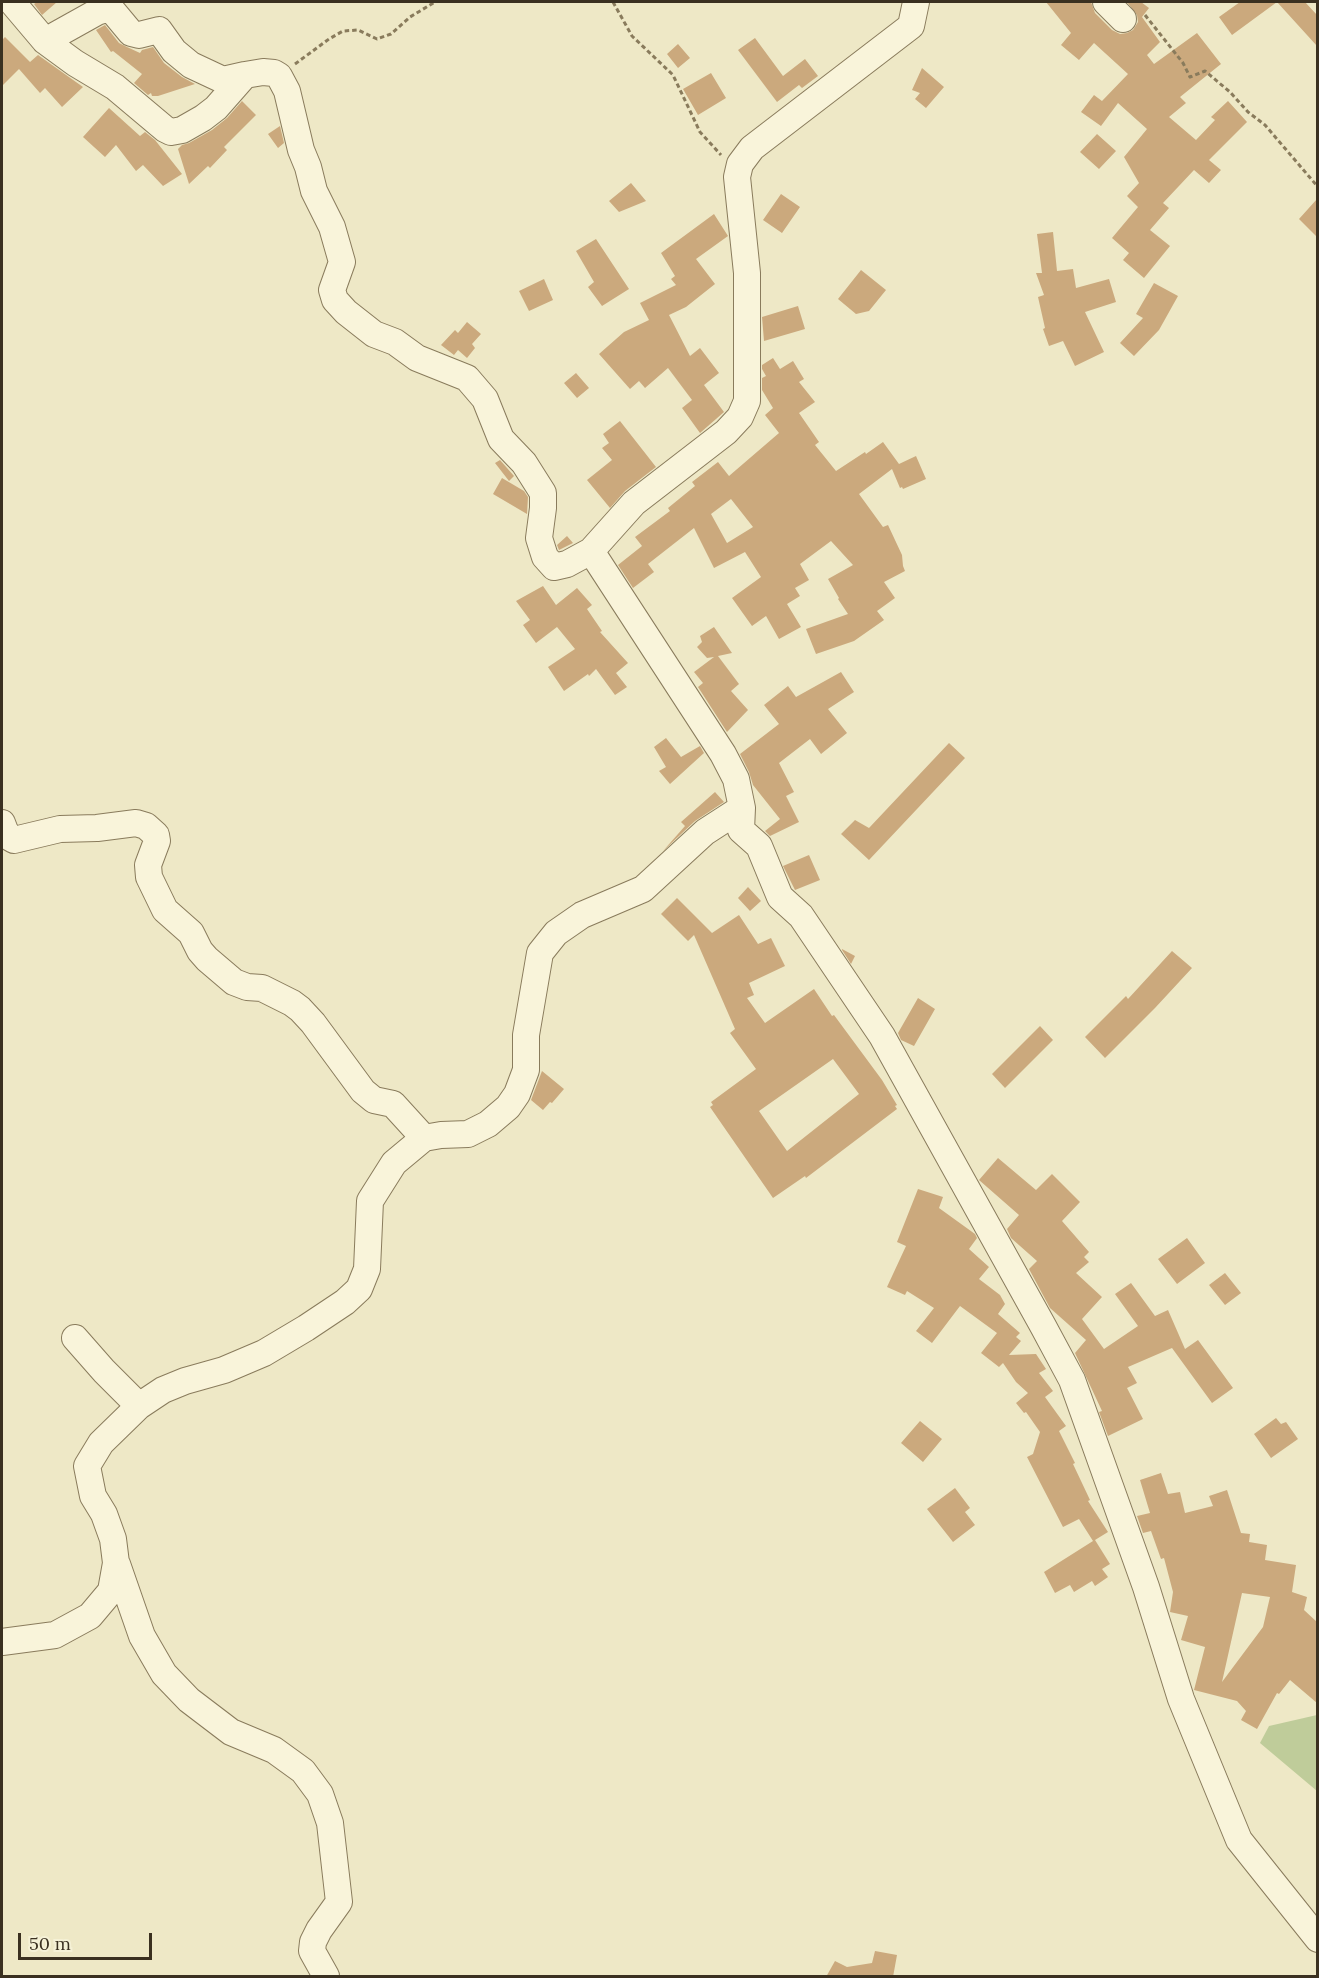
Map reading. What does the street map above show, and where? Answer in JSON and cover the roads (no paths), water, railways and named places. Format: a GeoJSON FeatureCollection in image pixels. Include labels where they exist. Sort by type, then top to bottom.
{"type":"FeatureCollection","features":[{"type":"Feature","properties":{"kind":"street"},"geometry":{"type":"LineString","coordinates":[[12,2],[45,41],[75,63],[115,87],[171,132],[191,126],[216,108],[244,75]]}},
{"type":"Feature","properties":{"kind":"street"},"geometry":{"type":"LineString","coordinates":[[45,41],[97,12],[111,9],[131,33],[139,35],[159,30],[174,51],[207,74],[223,80],[263,72],[279,76],[287,91],[301,150],[314,191],[332,227],[342,262],[332,290],[335,300],[346,312],[374,334],[394,342],[417,358],[467,378],[485,399],[501,439],[524,463],[543,493],[539,538],[545,557],[554,567],[567,564],[591,551],[634,503],[726,432],[740,417],[747,401],[747,273],[737,177],[740,164],[752,148],[911,26],[916,2]]}},
{"type":"Feature","properties":{"kind":"street"},"geometry":{"type":"LineString","coordinates":[[591,551],[723,754],[736,779],[742,808],[741,830],[759,846],[780,897],[801,916],[882,1036],[1044,1326],[1072,1380],[1146,1587],[1181,1699],[1239,1840],[1317,1939]]}},
{"type":"Feature","properties":{"kind":"street"},"geometry":{"type":"LineString","coordinates":[[326,1977],[312,1951],[319,1930],[339,1902],[330,1823],[320,1794],[303,1771],[274,1750],[231,1732],[189,1700],[164,1674],[142,1636],[117,1563],[113,1539],[104,1514],[93,1496],[87,1466],[101,1443],[139,1406],[163,1390],[224,1370],[264,1353],[345,1302],[359,1289],[367,1269],[369,1201],[394,1163],[424,1138],[468,1134],[488,1124],[507,1107],[517,1094],[526,1070],[526,1035],[540,953],[555,933],[582,915],[643,890],[705,832],[742,808]]}},
{"type":"Feature","properties":{"kind":"street"},"geometry":{"type":"LineString","coordinates":[[2,823],[7,836],[14,840],[60,829],[97,828],[136,823],[146,826],[156,835],[157,842],[148,866],[149,877],[165,910],[191,933],[207,959],[240,986],[262,988],[300,1009],[363,1091],[374,1100],[393,1104],[424,1138]]}},
{"type":"Feature","properties":{"kind":"street"},"geometry":{"type":"LineString","coordinates":[[75,1338],[139,1406]]}},
{"type":"Feature","properties":{"kind":"street"},"geometry":{"type":"LineString","coordinates":[[2,1642],[55,1635],[90,1616],[111,1591],[117,1563]]}}]}
